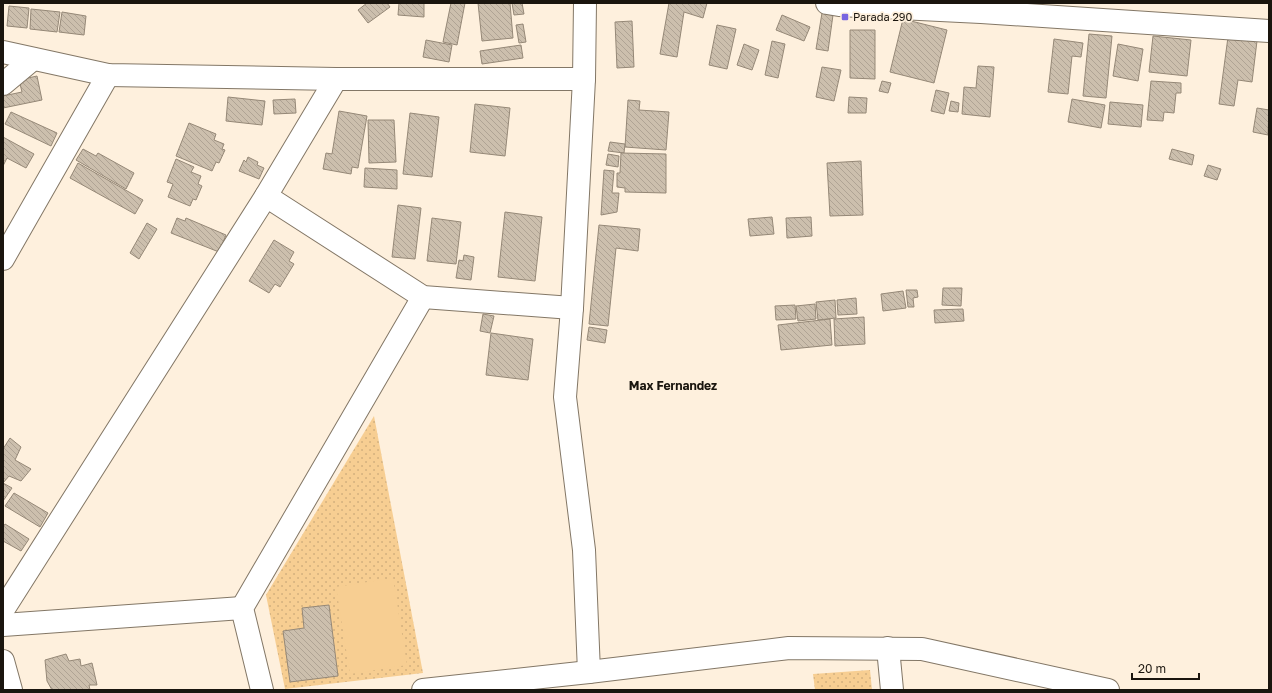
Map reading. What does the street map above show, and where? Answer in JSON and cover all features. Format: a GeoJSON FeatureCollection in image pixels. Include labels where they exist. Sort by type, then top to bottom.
{"type":"FeatureCollection","features":[{"type":"Feature","properties":{"kind":"street"},"geometry":{"type":"LineString","coordinates":[[585,3],[584,79],[572,308],[565,397],[584,550],[588,672]]}},
{"type":"Feature","properties":{"kind":"street"},"geometry":{"type":"LineString","coordinates":[[827,3],[839,5],[982,8],[1269,31]]}},
{"type":"Feature","properties":{"kind":"street"},"geometry":{"type":"LineString","coordinates":[[3,52],[108,75],[336,79],[584,79]]}},
{"type":"Feature","properties":{"kind":"street"},"geometry":{"type":"LineString","coordinates":[[3,84],[33,59]]}},
{"type":"Feature","properties":{"kind":"street"},"geometry":{"type":"LineString","coordinates":[[3,259],[108,75]]}},
{"type":"Feature","properties":{"kind":"street"},"geometry":{"type":"LineString","coordinates":[[3,610],[266,196],[336,79]]}},
{"type":"Feature","properties":{"kind":"street"},"geometry":{"type":"LineString","coordinates":[[266,196],[423,297],[572,308]]}},
{"type":"Feature","properties":{"kind":"street"},"geometry":{"type":"LineString","coordinates":[[262,690],[242,608],[423,297]]}},
{"type":"Feature","properties":{"kind":"street"},"geometry":{"type":"LineString","coordinates":[[3,625],[242,608]]}},
{"type":"Feature","properties":{"kind":"street"},"geometry":{"type":"LineString","coordinates":[[431,690],[789,648],[922,649],[1108,690]]}},
{"type":"Feature","properties":{"kind":"street"},"geometry":{"type":"LineString","coordinates":[[888,648],[892,690]]}},
{"type":"Feature","properties":{"kind":"street"},"geometry":{"type":"LineString","coordinates":[[3,661],[11,690]]}},
{"type":"Feature","properties":{"kind":"shaded area"},"geometry":{"type":"Polygon","coordinates":[[[374,416],[423,673],[285,689],[266,595],[374,416]]]}},
{"type":"Feature","properties":{"kind":"shaded area"},"geometry":{"type":"Polygon","coordinates":[[[393,578],[407,665],[350,674],[336,587],[393,578]]]}},
{"type":"Feature","properties":{"kind":"shaded area"},"geometry":{"type":"Polygon","coordinates":[[[870,670],[872,690],[815,690],[813,674],[870,670]]]}},
{"type":"Feature","properties":{"kind":"building"},"geometry":{"type":"Polygon","coordinates":[[[367,3],[387,3],[390,7],[368,23],[358,10],[367,3]]]}},
{"type":"Feature","properties":{"kind":"building"},"geometry":{"type":"Polygon","coordinates":[[[399,3],[424,3],[424,17],[398,15],[399,3]]]}},
{"type":"Feature","properties":{"kind":"building"},"geometry":{"type":"Polygon","coordinates":[[[451,3],[465,3],[457,45],[443,42],[451,3]]]}},
{"type":"Feature","properties":{"kind":"building"},"geometry":{"type":"Polygon","coordinates":[[[478,3],[510,3],[513,38],[482,41],[478,3]]]}},
{"type":"Feature","properties":{"kind":"building"},"geometry":{"type":"Polygon","coordinates":[[[512,3],[522,3],[524,14],[514,15],[512,3]]]}},
{"type":"Feature","properties":{"kind":"building"},"geometry":{"type":"Polygon","coordinates":[[[669,3],[707,3],[703,18],[684,12],[677,57],[660,54],[669,3]]]}},
{"type":"Feature","properties":{"kind":"building"},"geometry":{"type":"Polygon","coordinates":[[[9,6],[29,8],[27,28],[7,26],[9,6]]]}},
{"type":"Feature","properties":{"kind":"building"},"geometry":{"type":"Polygon","coordinates":[[[31,9],[60,12],[57,32],[30,29],[31,9]]]}},
{"type":"Feature","properties":{"kind":"building"},"geometry":{"type":"Polygon","coordinates":[[[62,12],[86,16],[84,35],[59,32],[62,12]]]}},
{"type":"Feature","properties":{"kind":"building"},"geometry":{"type":"Polygon","coordinates":[[[822,13],[833,15],[828,51],[816,49],[822,13]]]}},
{"type":"Feature","properties":{"kind":"building"},"geometry":{"type":"Polygon","coordinates":[[[782,15],[810,27],[804,41],[776,30],[782,15]]]}},
{"type":"Feature","properties":{"kind":"building"},"geometry":{"type":"Polygon","coordinates":[[[903,19],[947,30],[934,83],[890,72],[903,19]]]}},
{"type":"Feature","properties":{"kind":"building"},"geometry":{"type":"Polygon","coordinates":[[[632,21],[634,67],[617,68],[615,22],[632,21]]]}},
{"type":"Feature","properties":{"kind":"building"},"geometry":{"type":"Polygon","coordinates":[[[523,24],[526,42],[519,43],[516,25],[523,24]]]}},
{"type":"Feature","properties":{"kind":"building"},"geometry":{"type":"Polygon","coordinates":[[[717,25],[736,29],[727,69],[709,65],[717,25]]]}},
{"type":"Feature","properties":{"kind":"building"},"geometry":{"type":"Polygon","coordinates":[[[850,30],[875,30],[875,79],[850,78],[850,30]]]}},
{"type":"Feature","properties":{"kind":"building"},"geometry":{"type":"Polygon","coordinates":[[[1089,34],[1112,36],[1106,98],[1083,96],[1089,34]]]}},
{"type":"Feature","properties":{"kind":"building"},"geometry":{"type":"Polygon","coordinates":[[[1153,36],[1191,40],[1187,76],[1149,72],[1153,36]]]}},
{"type":"Feature","properties":{"kind":"building"},"geometry":{"type":"Polygon","coordinates":[[[1228,37],[1257,41],[1252,82],[1238,80],[1234,106],[1219,104],[1228,37]]]}},
{"type":"Feature","properties":{"kind":"building"},"geometry":{"type":"Polygon","coordinates":[[[1054,39],[1083,43],[1081,57],[1072,56],[1068,94],[1048,92],[1054,39]]]}},
{"type":"Feature","properties":{"kind":"building"},"geometry":{"type":"Polygon","coordinates":[[[426,40],[452,45],[449,62],[423,57],[426,40]]]}},
{"type":"Feature","properties":{"kind":"building"},"geometry":{"type":"Polygon","coordinates":[[[772,41],[785,44],[778,78],[765,75],[772,41]]]}},
{"type":"Feature","properties":{"kind":"building"},"geometry":{"type":"Polygon","coordinates":[[[744,44],[759,50],[752,70],[737,65],[744,44]]]}},
{"type":"Feature","properties":{"kind":"building"},"geometry":{"type":"Polygon","coordinates":[[[1118,44],[1143,49],[1138,81],[1113,76],[1118,44]]]}},
{"type":"Feature","properties":{"kind":"building"},"geometry":{"type":"Polygon","coordinates":[[[521,45],[523,58],[482,64],[480,51],[521,45]]]}},
{"type":"Feature","properties":{"kind":"building"},"geometry":{"type":"Polygon","coordinates":[[[978,66],[994,67],[990,117],[962,114],[964,87],[976,88],[978,66]]]}},
{"type":"Feature","properties":{"kind":"building"},"geometry":{"type":"Polygon","coordinates":[[[822,67],[841,70],[834,101],[816,97],[822,67]]]}},
{"type":"Feature","properties":{"kind":"building"},"geometry":{"type":"Polygon","coordinates":[[[37,76],[42,100],[3,108],[3,96],[22,92],[19,80],[37,76]]]}},
{"type":"Feature","properties":{"kind":"building"},"geometry":{"type":"Polygon","coordinates":[[[882,81],[891,83],[888,93],[879,91],[882,81]]]}},
{"type":"Feature","properties":{"kind":"building"},"geometry":{"type":"Polygon","coordinates":[[[1151,81],[1181,83],[1181,93],[1176,93],[1174,113],[1164,112],[1163,121],[1147,120],[1151,81]]]}},
{"type":"Feature","properties":{"kind":"building"},"geometry":{"type":"Polygon","coordinates":[[[936,90],[949,93],[944,114],[931,111],[936,90]]]}},
{"type":"Feature","properties":{"kind":"building"},"geometry":{"type":"Polygon","coordinates":[[[228,97],[265,101],[262,125],[226,121],[228,97]]]}},
{"type":"Feature","properties":{"kind":"building"},"geometry":{"type":"Polygon","coordinates":[[[849,97],[867,98],[866,113],[848,113],[849,97]]]}},
{"type":"Feature","properties":{"kind":"building"},"geometry":{"type":"Polygon","coordinates":[[[295,99],[296,113],[274,114],[273,100],[295,99]]]}},
{"type":"Feature","properties":{"kind":"building"},"geometry":{"type":"Polygon","coordinates":[[[1072,99],[1105,105],[1101,128],[1068,122],[1072,99]]]}},
{"type":"Feature","properties":{"kind":"building"},"geometry":{"type":"Polygon","coordinates":[[[628,100],[640,101],[639,110],[669,112],[666,150],[625,147],[628,100]]]}},
{"type":"Feature","properties":{"kind":"building"},"geometry":{"type":"Polygon","coordinates":[[[951,101],[959,103],[958,112],[949,111],[951,101]]]}},
{"type":"Feature","properties":{"kind":"building"},"geometry":{"type":"Polygon","coordinates":[[[1110,102],[1143,105],[1141,127],[1108,124],[1110,102]]]}},
{"type":"Feature","properties":{"kind":"building"},"geometry":{"type":"Polygon","coordinates":[[[475,104],[510,108],[505,156],[470,152],[475,104]]]}},
{"type":"Feature","properties":{"kind":"building"},"geometry":{"type":"Polygon","coordinates":[[[1257,108],[1269,110],[1268,135],[1253,132],[1257,108]]]}},
{"type":"Feature","properties":{"kind":"building"},"geometry":{"type":"Polygon","coordinates":[[[339,111],[367,116],[358,168],[352,167],[351,174],[323,169],[326,153],[332,154],[339,111]]]}},
{"type":"Feature","properties":{"kind":"building"},"geometry":{"type":"Polygon","coordinates":[[[11,112],[57,133],[51,146],[5,124],[11,112]]]}},
{"type":"Feature","properties":{"kind":"building"},"geometry":{"type":"Polygon","coordinates":[[[410,113],[439,117],[432,177],[403,174],[410,113]]]}},
{"type":"Feature","properties":{"kind":"building"},"geometry":{"type":"Polygon","coordinates":[[[368,120],[394,120],[396,162],[369,163],[368,120]]]}},
{"type":"Feature","properties":{"kind":"building"},"geometry":{"type":"Polygon","coordinates":[[[189,123],[216,134],[214,140],[224,144],[222,149],[225,150],[219,163],[216,162],[212,171],[176,156],[189,123]]]}},
{"type":"Feature","properties":{"kind":"building"},"geometry":{"type":"Polygon","coordinates":[[[3,137],[34,154],[26,168],[7,158],[3,166],[3,137]]]}},
{"type":"Feature","properties":{"kind":"building"},"geometry":{"type":"Polygon","coordinates":[[[610,142],[625,144],[624,153],[608,151],[610,142]]]}},
{"type":"Feature","properties":{"kind":"building"},"geometry":{"type":"Polygon","coordinates":[[[83,149],[96,156],[98,153],[134,173],[126,189],[76,160],[83,149]]]}},
{"type":"Feature","properties":{"kind":"building"},"geometry":{"type":"Polygon","coordinates":[[[1172,149],[1194,155],[1192,165],[1169,159],[1172,149]]]}},
{"type":"Feature","properties":{"kind":"building"},"geometry":{"type":"Polygon","coordinates":[[[621,153],[666,154],[666,193],[625,192],[625,188],[617,187],[617,173],[620,173],[621,153]]]}},
{"type":"Feature","properties":{"kind":"building"},"geometry":{"type":"Polygon","coordinates":[[[608,154],[619,156],[618,167],[606,165],[608,154]]]}},
{"type":"Feature","properties":{"kind":"building"},"geometry":{"type":"Polygon","coordinates":[[[248,157],[258,162],[257,165],[264,168],[259,179],[239,171],[244,160],[246,162],[248,157]]]}},
{"type":"Feature","properties":{"kind":"building"},"geometry":{"type":"Polygon","coordinates":[[[176,159],[194,167],[191,172],[201,176],[198,184],[202,186],[196,200],[193,199],[190,206],[168,197],[173,184],[167,182],[176,159]]]}},
{"type":"Feature","properties":{"kind":"building"},"geometry":{"type":"Polygon","coordinates":[[[861,161],[863,215],[830,216],[827,163],[861,161]]]}},
{"type":"Feature","properties":{"kind":"building"},"geometry":{"type":"Polygon","coordinates":[[[78,163],[143,200],[135,214],[70,178],[78,163]]]}},
{"type":"Feature","properties":{"kind":"building"},"geometry":{"type":"Polygon","coordinates":[[[1208,165],[1221,169],[1217,180],[1204,176],[1208,165]]]}},
{"type":"Feature","properties":{"kind":"building"},"geometry":{"type":"Polygon","coordinates":[[[365,168],[397,170],[397,189],[364,187],[365,168]]]}},
{"type":"Feature","properties":{"kind":"building"},"geometry":{"type":"Polygon","coordinates":[[[604,170],[614,171],[612,193],[619,193],[617,212],[601,215],[604,170]]]}},
{"type":"Feature","properties":{"kind":"building"},"geometry":{"type":"Polygon","coordinates":[[[398,205],[421,208],[415,259],[392,257],[398,205]]]}},
{"type":"Feature","properties":{"kind":"building"},"geometry":{"type":"Polygon","coordinates":[[[505,212],[542,217],[535,281],[498,277],[505,212]]]}},
{"type":"Feature","properties":{"kind":"building"},"geometry":{"type":"Polygon","coordinates":[[[772,217],[774,234],[750,236],[748,219],[772,217]]]}},
{"type":"Feature","properties":{"kind":"building"},"geometry":{"type":"Polygon","coordinates":[[[811,217],[812,236],[787,238],[786,218],[811,217]]]}},
{"type":"Feature","properties":{"kind":"building"},"geometry":{"type":"Polygon","coordinates":[[[177,218],[185,221],[186,218],[226,235],[219,252],[171,233],[177,218]]]}},
{"type":"Feature","properties":{"kind":"building"},"geometry":{"type":"Polygon","coordinates":[[[432,218],[461,222],[456,264],[427,261],[432,218]]]}},
{"type":"Feature","properties":{"kind":"building"},"geometry":{"type":"Polygon","coordinates":[[[147,223],[157,229],[139,259],[130,253],[147,223]]]}},
{"type":"Feature","properties":{"kind":"building"},"geometry":{"type":"Polygon","coordinates":[[[599,225],[640,229],[638,251],[616,248],[608,326],[589,324],[599,225]]]}},
{"type":"Feature","properties":{"kind":"building"},"geometry":{"type":"Polygon","coordinates":[[[274,240],[294,252],[289,261],[294,264],[280,287],[275,284],[269,293],[249,281],[274,240]]]}},
{"type":"Feature","properties":{"kind":"building"},"geometry":{"type":"Polygon","coordinates":[[[464,255],[474,257],[471,280],[456,278],[459,260],[463,261],[464,255]]]}},
{"type":"Feature","properties":{"kind":"building"},"geometry":{"type":"Polygon","coordinates":[[[943,288],[962,288],[961,306],[942,305],[943,288]]]}},
{"type":"Feature","properties":{"kind":"building"},"geometry":{"type":"Polygon","coordinates":[[[906,290],[917,290],[918,297],[913,298],[914,307],[908,307],[906,290]]]}},
{"type":"Feature","properties":{"kind":"building"},"geometry":{"type":"Polygon","coordinates":[[[903,291],[906,308],[883,311],[881,294],[903,291]]]}},
{"type":"Feature","properties":{"kind":"building"},"geometry":{"type":"Polygon","coordinates":[[[856,298],[857,314],[838,315],[837,300],[856,298]]]}},
{"type":"Feature","properties":{"kind":"building"},"geometry":{"type":"Polygon","coordinates":[[[835,300],[836,318],[818,320],[816,302],[835,300]]]}},
{"type":"Feature","properties":{"kind":"building"},"geometry":{"type":"Polygon","coordinates":[[[815,304],[816,319],[798,321],[796,306],[815,304]]]}},
{"type":"Feature","properties":{"kind":"building"},"geometry":{"type":"Polygon","coordinates":[[[795,305],[796,319],[776,320],[775,306],[795,305]]]}},
{"type":"Feature","properties":{"kind":"building"},"geometry":{"type":"Polygon","coordinates":[[[963,309],[964,321],[935,323],[934,310],[963,309]]]}},
{"type":"Feature","properties":{"kind":"building"},"geometry":{"type":"Polygon","coordinates":[[[483,314],[494,316],[490,333],[480,331],[483,314]]]}},
{"type":"Feature","properties":{"kind":"building"},"geometry":{"type":"Polygon","coordinates":[[[864,317],[865,344],[835,346],[834,319],[864,317]]]}},
{"type":"Feature","properties":{"kind":"building"},"geometry":{"type":"Polygon","coordinates":[[[830,319],[832,345],[781,350],[778,325],[830,319]]]}},
{"type":"Feature","properties":{"kind":"building"},"geometry":{"type":"Polygon","coordinates":[[[589,327],[607,330],[605,343],[587,340],[589,327]]]}},
{"type":"Feature","properties":{"kind":"building"},"geometry":{"type":"Polygon","coordinates":[[[491,333],[533,339],[528,380],[486,375],[491,333]]]}},
{"type":"Feature","properties":{"kind":"building"},"geometry":{"type":"Polygon","coordinates":[[[10,438],[21,447],[15,460],[31,469],[21,481],[9,476],[3,483],[3,449],[10,438]]]}},
{"type":"Feature","properties":{"kind":"building"},"geometry":{"type":"Polygon","coordinates":[[[3,483],[12,488],[3,501],[3,483]]]}},
{"type":"Feature","properties":{"kind":"building"},"geometry":{"type":"Polygon","coordinates":[[[14,493],[48,513],[40,527],[5,506],[14,493]]]}},
{"type":"Feature","properties":{"kind":"building"},"geometry":{"type":"Polygon","coordinates":[[[5,524],[29,539],[21,551],[3,541],[3,527],[5,524]]]}},
{"type":"Feature","properties":{"kind":"building"},"geometry":{"type":"Polygon","coordinates":[[[329,605],[338,676],[290,682],[283,631],[304,628],[302,608],[329,605]]]}},
{"type":"Feature","properties":{"kind":"building"},"geometry":{"type":"Polygon","coordinates":[[[66,654],[69,661],[80,659],[81,666],[92,663],[97,685],[89,685],[90,690],[52,690],[47,681],[45,660],[66,654]]]}},
{"type":"Feature","properties":{"kind":"place","name":"Parada 290"},"geometry":{"type":"Point","coordinates":[845,17]}},
{"type":"Feature","properties":{"kind":"district","name":"Max Fernandez"},"geometry":{"type":"Point","coordinates":[673,386]}}]}
